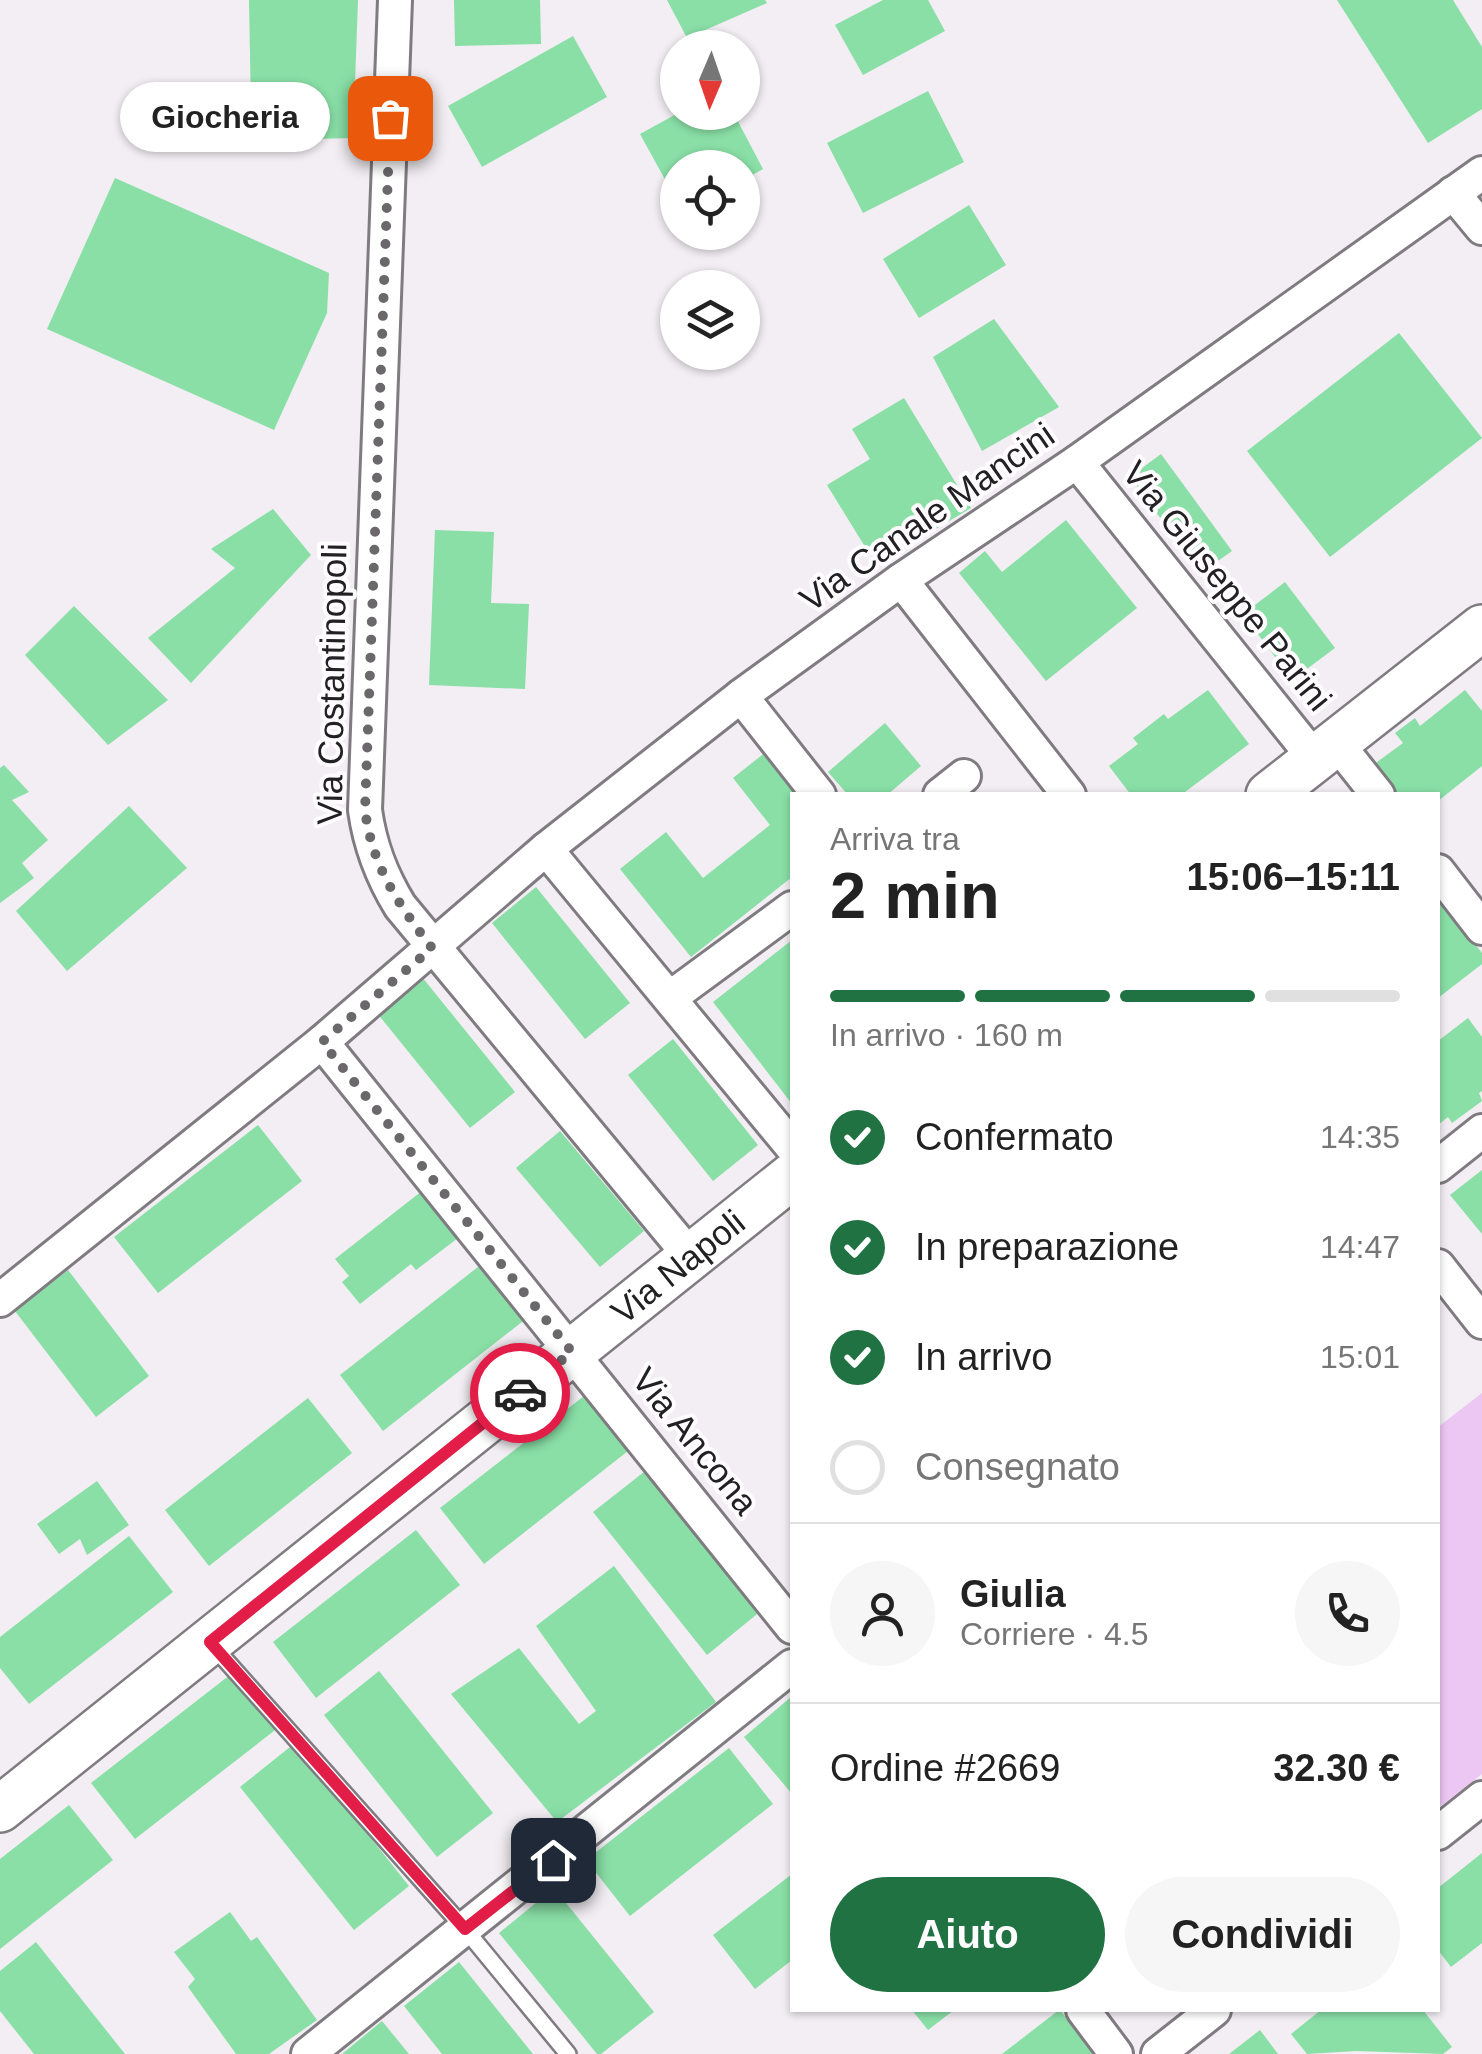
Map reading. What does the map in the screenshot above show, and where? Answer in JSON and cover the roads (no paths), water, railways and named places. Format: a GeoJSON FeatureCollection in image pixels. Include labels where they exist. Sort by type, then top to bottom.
{"type":"FeatureCollection","features":[{"type":"Feature","properties":{"kind":"main road"},"geometry":{"type":"LineString","coordinates":[[1273,792],[1482,628]]}},
{"type":"Feature","properties":{"kind":"main road","name":"Via Napoli"},"geometry":{"type":"LineString","coordinates":[[0,1809],[789,1180]]}},
{"type":"Feature","properties":{"kind":"street","name":"Via Costantinopoli"},"geometry":{"type":"LineString","coordinates":[[395,0],[365,810],[369,840],[382,877],[432,948],[691,1257]]}},
{"type":"Feature","properties":{"kind":"street","name":"Via Canale Mancini"},"geometry":{"type":"LineString","coordinates":[[0,1300],[322,1042],[546,848],[741,696],[901,580],[1078,462],[1482,173]]}},
{"type":"Feature","properties":{"kind":"street"},"geometry":{"type":"LineString","coordinates":[[1453,194],[1482,228]]}},
{"type":"Feature","properties":{"kind":"street","name":"Via Giuseppe Parini"},"geometry":{"type":"LineString","coordinates":[[1078,462],[1325,750],[1374,792]]}},
{"type":"Feature","properties":{"kind":"street"},"geometry":{"type":"LineString","coordinates":[[901,580],[1067,792]]}},
{"type":"Feature","properties":{"kind":"street"},"geometry":{"type":"LineString","coordinates":[[741,696],[816,792]]}},
{"type":"Feature","properties":{"kind":"street"},"geometry":{"type":"LineString","coordinates":[[546,848],[671,997],[789,1180]]}},
{"type":"Feature","properties":{"kind":"street"},"geometry":{"type":"LineString","coordinates":[[1440,874],[1482,928]]}},
{"type":"Feature","properties":{"kind":"street"},"geometry":{"type":"LineString","coordinates":[[671,997],[790,909]]}},
{"type":"Feature","properties":{"kind":"street","name":"Via Ancona"},"geometry":{"type":"LineString","coordinates":[[322,1042],[790,1624]]}},
{"type":"Feature","properties":{"kind":"street"},"geometry":{"type":"LineString","coordinates":[[1440,1164],[1482,1130]]}},
{"type":"Feature","properties":{"kind":"street"},"geometry":{"type":"LineString","coordinates":[[1440,1269],[1482,1322]]}},
{"type":"Feature","properties":{"kind":"street"},"geometry":{"type":"LineString","coordinates":[[308,2054],[790,1668]]}},
{"type":"Feature","properties":{"kind":"street"},"geometry":{"type":"LineString","coordinates":[[1440,1831],[1482,1798]]}},
{"type":"Feature","properties":{"kind":"street"},"geometry":{"type":"LineString","coordinates":[[1084,2012],[1116,2054]]}},
{"type":"Feature","properties":{"kind":"street"},"geometry":{"type":"LineString","coordinates":[[1158,2054],[1211,2012]]}},
{"type":"Feature","properties":{"kind":"lane"},"geometry":{"type":"LineString","coordinates":[[210,1642],[465,1929],[568,2054]]}},
{"type":"Feature","properties":{"kind":"place","name":"Giocheria"},"geometry":{"type":"Point","coordinates":[390,118]}}]}
